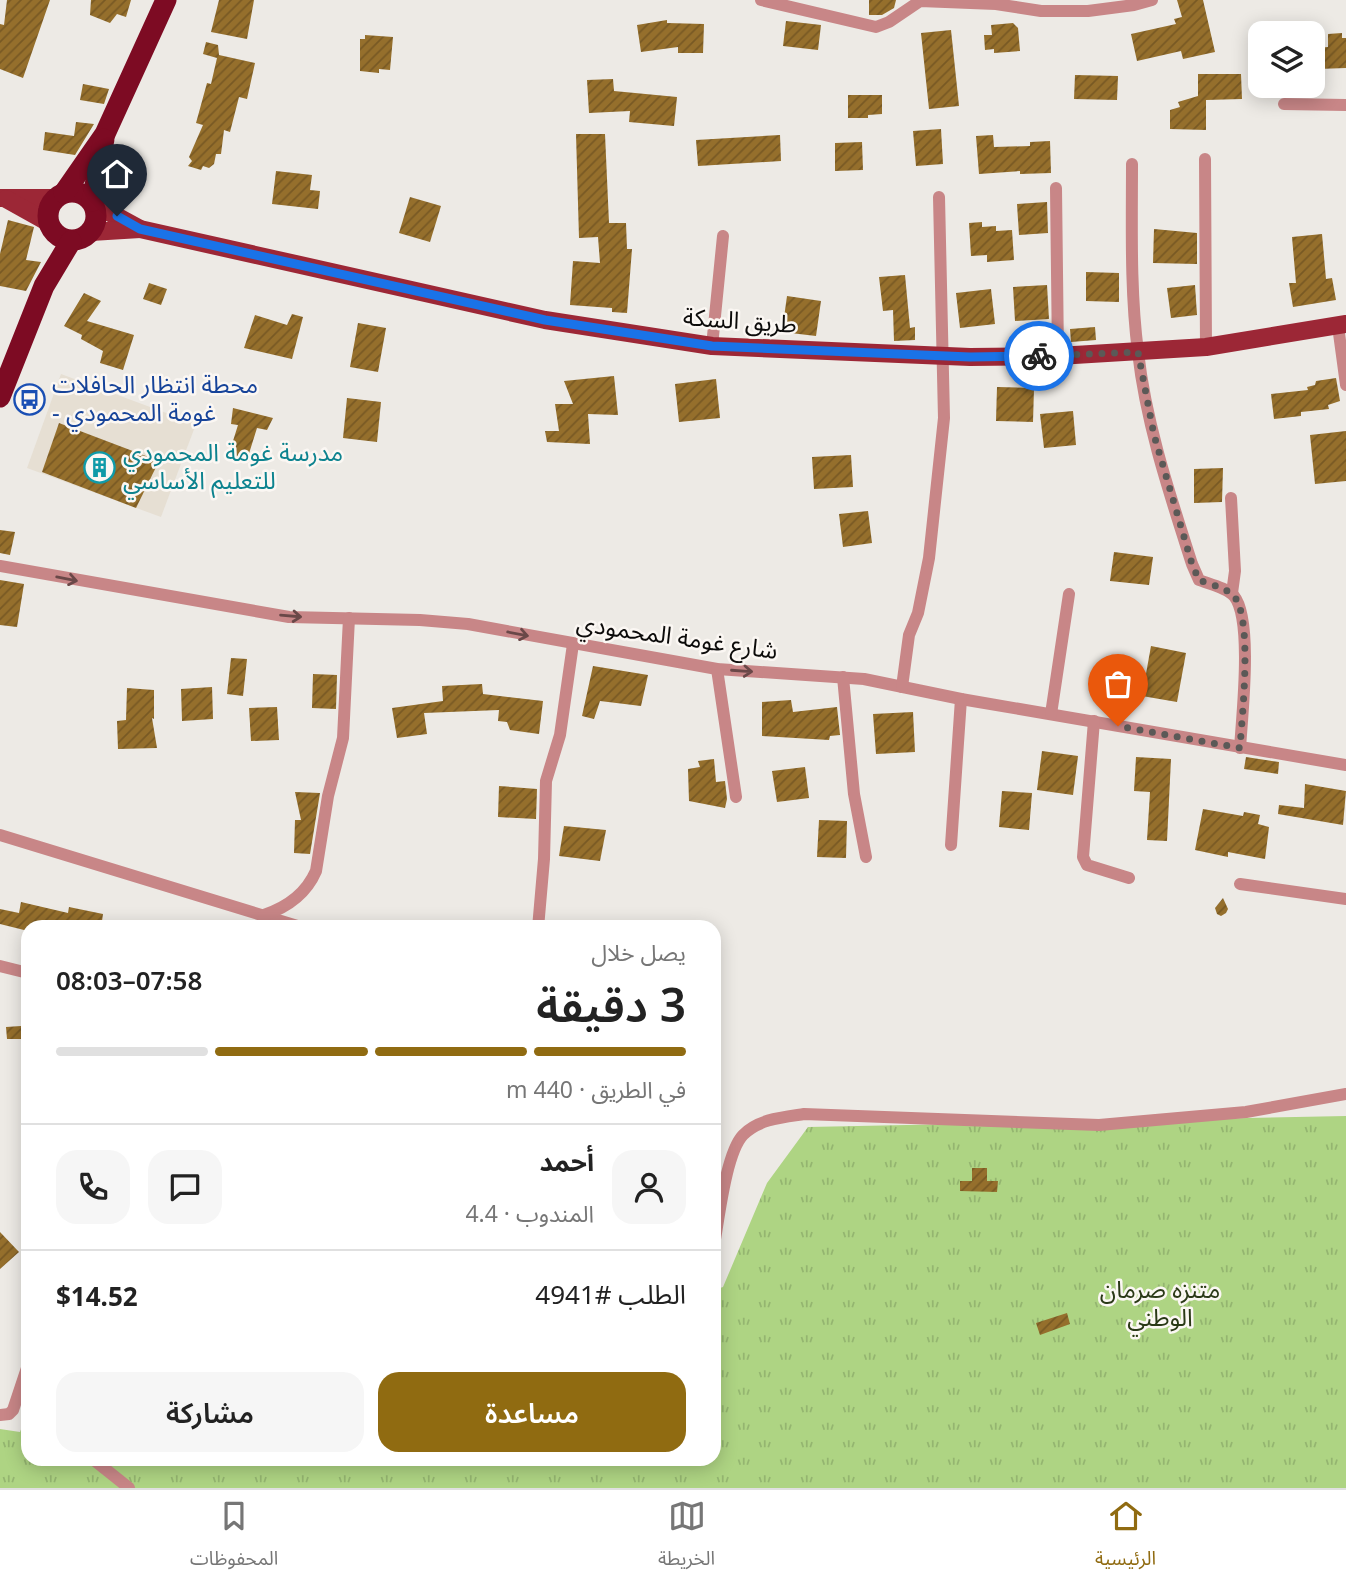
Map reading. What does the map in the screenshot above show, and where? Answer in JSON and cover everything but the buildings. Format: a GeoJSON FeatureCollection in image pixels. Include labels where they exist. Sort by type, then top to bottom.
{"type":"FeatureCollection","features":[{"type":"Feature","properties":{"kind":"highway"},"geometry":{"type":"LineString","coordinates":[[0,397],[8,355],[44,286],[58,232],[48,214],[50,205],[105,134],[166,0]]}},
{"type":"Feature","properties":{"kind":"highway"},"geometry":{"type":"LineString","coordinates":[[58,232],[86,237],[91,232],[96,220],[93,203],[105,134]]}},
{"type":"Feature","properties":{"kind":"highway"},"geometry":{"type":"LineString","coordinates":[[60,195],[81,193],[93,203]]}},
{"type":"Feature","properties":{"kind":"main road"},"geometry":{"type":"LineString","coordinates":[[3,199],[60,195]]}},
{"type":"Feature","properties":{"kind":"main road"},"geometry":{"type":"LineString","coordinates":[[3,199],[58,232]]}},
{"type":"Feature","properties":{"kind":"main road","name":"طريق السكة"},"geometry":{"type":"LineString","coordinates":[[93,203],[140,229]]}},
{"type":"Feature","properties":{"kind":"main road","name":"طريق السكة"},"geometry":{"type":"LineString","coordinates":[[91,232],[140,229],[545,320],[712,346],[944,356],[1058,356],[1206,347],[1342,325]]}},
{"type":"Feature","properties":{"kind":"street"},"geometry":{"type":"LineString","coordinates":[[761,0],[876,27],[889,22],[920,1],[996,4],[1041,11],[1088,11],[1152,0]]}},
{"type":"Feature","properties":{"kind":"street"},"geometry":{"type":"LineString","coordinates":[[1283,104],[1346,106]]}},
{"type":"Feature","properties":{"kind":"street"},"geometry":{"type":"LineString","coordinates":[[1205,159],[1206,347]]}},
{"type":"Feature","properties":{"kind":"street"},"geometry":{"type":"LineString","coordinates":[[1132,164],[1133,265],[1138,352],[1154,435],[1199,580],[1232,593]]}},
{"type":"Feature","properties":{"kind":"street"},"geometry":{"type":"LineString","coordinates":[[1056,188],[1058,356]]}},
{"type":"Feature","properties":{"kind":"street"},"geometry":{"type":"LineString","coordinates":[[902,687],[909,635],[918,613],[929,558],[944,418],[939,197]]}},
{"type":"Feature","properties":{"kind":"street"},"geometry":{"type":"LineString","coordinates":[[712,346],[723,236]]}},
{"type":"Feature","properties":{"kind":"street"},"geometry":{"type":"LineString","coordinates":[[1342,325],[1346,385]]}},
{"type":"Feature","properties":{"kind":"street"},"geometry":{"type":"LineString","coordinates":[[1231,498],[1234,570],[1232,593],[1240,606],[1245,654],[1240,748]]}},
{"type":"Feature","properties":{"kind":"street","name":"شارع غومة المحمودي"},"geometry":{"type":"LineString","coordinates":[[0,566],[289,617],[468,624],[717,669],[864,679],[961,699],[1346,765]]}},
{"type":"Feature","properties":{"kind":"street"},"geometry":{"type":"LineString","coordinates":[[1051,714],[1069,594]]}},
{"type":"Feature","properties":{"kind":"street"},"geometry":{"type":"LineString","coordinates":[[264,915],[295,900],[311,883],[316,872],[328,796],[343,738],[349,618]]}},
{"type":"Feature","properties":{"kind":"street"},"geometry":{"type":"LineString","coordinates":[[539,920],[546,781],[560,735],[573,645]]}},
{"type":"Feature","properties":{"kind":"street"},"geometry":{"type":"LineString","coordinates":[[717,669],[736,797]]}},
{"type":"Feature","properties":{"kind":"street"},"geometry":{"type":"LineString","coordinates":[[843,677],[854,794],[866,858]]}},
{"type":"Feature","properties":{"kind":"street"},"geometry":{"type":"LineString","coordinates":[[951,845],[961,699]]}},
{"type":"Feature","properties":{"kind":"street"},"geometry":{"type":"LineString","coordinates":[[1094,721],[1083,858],[1087,864],[1129,878]]}},
{"type":"Feature","properties":{"kind":"street"},"geometry":{"type":"LineString","coordinates":[[0,835],[279,920]]}},
{"type":"Feature","properties":{"kind":"street"},"geometry":{"type":"LineString","coordinates":[[1240,884],[1346,899]]}},
{"type":"Feature","properties":{"kind":"street"},"geometry":{"type":"LineString","coordinates":[[0,966],[21,971]]}},
{"type":"Feature","properties":{"kind":"street"},"geometry":{"type":"LineString","coordinates":[[721,1212],[735,1147],[744,1133],[768,1120],[804,1114],[1099,1125],[1246,1112],[1346,1094]]}},
{"type":"Feature","properties":{"kind":"street"},"geometry":{"type":"LineString","coordinates":[[0,1415],[9,1414],[21,1405]]}},
{"type":"Feature","properties":{"kind":"street"},"geometry":{"type":"LineString","coordinates":[[102,1466],[129,1488]]}},
{"type":"Feature","properties":{"kind":"shaded area"},"geometry":{"type":"Polygon","coordinates":[[[61,374],[196,424],[161,517],[27,468],[61,374]]]}},
{"type":"Feature","properties":{"kind":"green space","name":"متنزه صرمان الوطني"},"geometry":{"type":"Polygon","coordinates":[[[1346,1116],[1346,1488],[0,1488],[0,1429],[20,1432],[21,1429],[21,1466],[721,1466],[721,1288],[767,1183],[808,1127],[1346,1116]]]}},
{"type":"Feature","properties":{"kind":"way so far"},"geometry":{"type":"LineString","coordinates":[[1039,356],[1138,352],[1154,435],[1192,564],[1199,580],[1232,593],[1240,606],[1245,654],[1240,748],[1118,726]]}},
{"type":"Feature","properties":{"kind":"place","name":"محطة انتظار الحافلات - غومة المحمودي"},"geometry":{"type":"Point","coordinates":[29,399]}},
{"type":"Feature","properties":{"kind":"place","name":"مدرسة غومة المحمودي للتعليم الأساسي"},"geometry":{"type":"Point","coordinates":[100,467]}},
{"type":"Feature","properties":{"kind":"route"},"geometry":{"type":"LineString","coordinates":[[117,216],[140,229],[545,320],[712,346],[970,357],[1039,356]]}}]}
